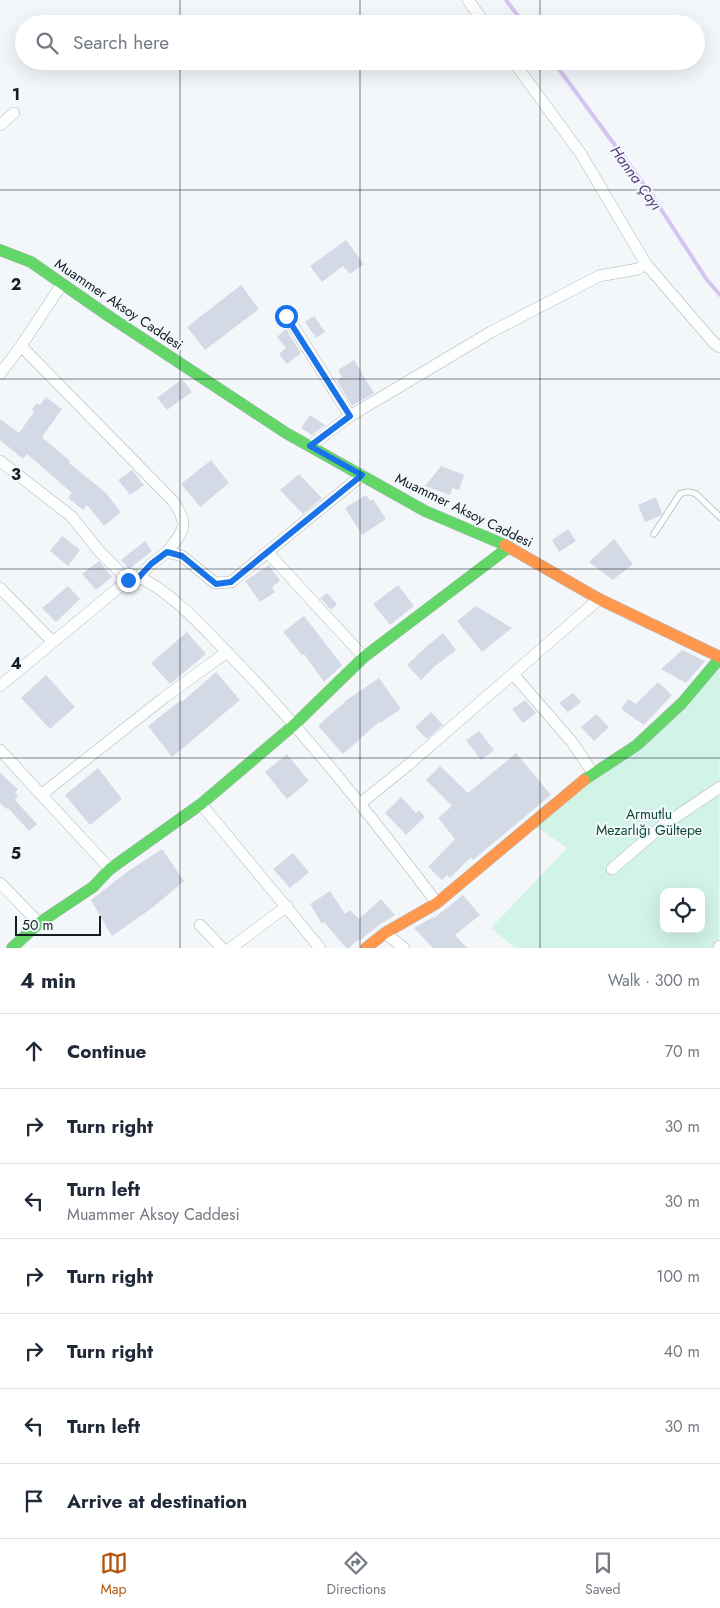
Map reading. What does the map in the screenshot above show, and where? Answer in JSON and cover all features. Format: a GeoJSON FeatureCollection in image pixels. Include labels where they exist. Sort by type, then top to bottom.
{"type":"FeatureCollection","features":[{"type":"Feature","properties":{"kind":"street"},"geometry":{"type":"LineString","coordinates":[[468,0],[479,15]]}},
{"type":"Feature","properties":{"kind":"street"},"geometry":{"type":"LineString","coordinates":[[520,70],[581,154],[646,264],[714,343],[720,347]]}},
{"type":"Feature","properties":{"kind":"street"},"geometry":{"type":"LineString","coordinates":[[0,125],[14,112]]}},
{"type":"Feature","properties":{"kind":"street","name":"Muammer Aksoy Caddesi"},"geometry":{"type":"LineString","coordinates":[[0,250],[31,262],[262,417],[310,446],[425,511],[510,547],[599,599],[720,658]]}},
{"type":"Feature","properties":{"kind":"street"},"geometry":{"type":"LineString","coordinates":[[310,446],[350,416],[499,328],[599,276],[638,269],[646,264]]}},
{"type":"Feature","properties":{"kind":"street"},"geometry":{"type":"LineString","coordinates":[[0,374],[62,284]]}},
{"type":"Feature","properties":{"kind":"street"},"geometry":{"type":"LineString","coordinates":[[286,316],[350,416]]}},
{"type":"Feature","properties":{"kind":"street"},"geometry":{"type":"LineString","coordinates":[[0,686],[167,552],[182,532],[183,516],[172,501],[21,346]]}},
{"type":"Feature","properties":{"kind":"street"},"geometry":{"type":"LineString","coordinates":[[0,460],[71,516],[100,552],[133,578],[150,582],[205,629],[267,694],[361,803],[437,903]]}},
{"type":"Feature","properties":{"kind":"street"},"geometry":{"type":"LineString","coordinates":[[167,552],[182,556],[216,584],[231,582],[362,475]]}},
{"type":"Feature","properties":{"kind":"street"},"geometry":{"type":"LineString","coordinates":[[12,948],[39,923],[93,887],[110,869],[201,804],[294,726],[364,658],[510,547]]}},
{"type":"Feature","properties":{"kind":"street"},"geometry":{"type":"LineString","coordinates":[[268,553],[364,658]]}},
{"type":"Feature","properties":{"kind":"street"},"geometry":{"type":"LineString","coordinates":[[0,588],[53,642]]}},
{"type":"Feature","properties":{"kind":"street"},"geometry":{"type":"LineString","coordinates":[[361,803],[599,599]]}},
{"type":"Feature","properties":{"kind":"street"},"geometry":{"type":"LineString","coordinates":[[42,794],[165,697],[227,652]]}},
{"type":"Feature","properties":{"kind":"street"},"geometry":{"type":"LineString","coordinates":[[366,948],[385,933],[437,903],[593,774],[637,745],[682,703],[720,658]]}},
{"type":"Feature","properties":{"kind":"street"},"geometry":{"type":"LineString","coordinates":[[513,674],[572,742],[593,774]]}},
{"type":"Feature","properties":{"kind":"street"},"geometry":{"type":"LineString","coordinates":[[0,750],[110,869]]}},
{"type":"Feature","properties":{"kind":"street"},"geometry":{"type":"LineString","coordinates":[[612,869],[661,827],[720,787]]}},
{"type":"Feature","properties":{"kind":"street"},"geometry":{"type":"LineString","coordinates":[[201,804],[320,948]]}},
{"type":"Feature","properties":{"kind":"street"},"geometry":{"type":"LineString","coordinates":[[0,883],[39,923]]}},
{"type":"Feature","properties":{"kind":"street"},"geometry":{"type":"LineString","coordinates":[[230,948],[287,906]]}},
{"type":"Feature","properties":{"kind":"street"},"geometry":{"type":"LineString","coordinates":[[200,925],[222,948]]}},
{"type":"Feature","properties":{"kind":"street"},"geometry":{"type":"LineString","coordinates":[[385,933],[404,948]]}},
{"type":"Feature","properties":{"kind":"lane"},"geometry":{"type":"LineString","coordinates":[[654,534],[680,494],[684,492],[696,494],[720,517]]}},
{"type":"Feature","properties":{"kind":"green space","name":"Armutlu Mezarlığı Gültepe"},"geometry":{"type":"Polygon","coordinates":[[[720,658],[719,948],[515,948],[491,928],[567,848],[532,824],[637,745],[720,658]]]}},
{"type":"Feature","properties":{"kind":"building"},"geometry":{"type":"Polygon","coordinates":[[[346,240],[364,264],[350,274],[343,266],[322,282],[310,266],[346,240]]]}},
{"type":"Feature","properties":{"kind":"building"},"geometry":{"type":"Polygon","coordinates":[[[241,285],[259,309],[205,350],[187,327],[241,285]]]}},
{"type":"Feature","properties":{"kind":"building"},"geometry":{"type":"Polygon","coordinates":[[[314,316],[325,332],[316,338],[305,322],[314,316]]]}},
{"type":"Feature","properties":{"kind":"building"},"geometry":{"type":"Polygon","coordinates":[[[286,329],[301,353],[287,364],[279,354],[286,348],[277,337],[286,329]]]}},
{"type":"Feature","properties":{"kind":"building"},"geometry":{"type":"Polygon","coordinates":[[[354,360],[374,393],[352,406],[337,381],[342,377],[338,370],[354,360]]]}},
{"type":"Feature","properties":{"kind":"building"},"geometry":{"type":"Polygon","coordinates":[[[182,379],[192,392],[167,410],[157,398],[182,379]]]}},
{"type":"Feature","properties":{"kind":"building"},"geometry":{"type":"Polygon","coordinates":[[[46,397],[62,409],[42,437],[70,461],[69,463],[105,492],[121,512],[104,526],[87,505],[83,510],[68,498],[72,493],[27,454],[23,459],[0,440],[0,419],[19,433],[34,412],[32,410],[37,403],[40,405],[46,397]]]}},
{"type":"Feature","properties":{"kind":"building"},"geometry":{"type":"Polygon","coordinates":[[[310,415],[325,425],[312,435],[301,428],[310,415]]]}},
{"type":"Feature","properties":{"kind":"building"},"geometry":{"type":"Polygon","coordinates":[[[211,460],[229,483],[200,507],[181,484],[211,460]]]}},
{"type":"Feature","properties":{"kind":"building"},"geometry":{"type":"Polygon","coordinates":[[[441,466],[464,475],[459,490],[452,488],[450,495],[425,486],[441,466]]]}},
{"type":"Feature","properties":{"kind":"building"},"geometry":{"type":"Polygon","coordinates":[[[132,470],[144,485],[130,495],[118,480],[132,470]]]}},
{"type":"Feature","properties":{"kind":"building"},"geometry":{"type":"Polygon","coordinates":[[[299,474],[322,498],[303,514],[280,490],[299,474]]]}},
{"type":"Feature","properties":{"kind":"building"},"geometry":{"type":"Polygon","coordinates":[[[366,495],[370,501],[373,499],[386,519],[362,535],[345,508],[366,495]]]}},
{"type":"Feature","properties":{"kind":"building"},"geometry":{"type":"Polygon","coordinates":[[[656,497],[662,513],[660,516],[645,522],[638,505],[656,497]]]}},
{"type":"Feature","properties":{"kind":"building"},"geometry":{"type":"Polygon","coordinates":[[[568,529],[576,541],[559,552],[552,540],[568,529]]]}},
{"type":"Feature","properties":{"kind":"building"},"geometry":{"type":"Polygon","coordinates":[[[62,536],[80,550],[68,566],[50,551],[62,536]]]}},
{"type":"Feature","properties":{"kind":"building"},"geometry":{"type":"Polygon","coordinates":[[[614,539],[633,564],[613,580],[589,562],[614,539]]]}},
{"type":"Feature","properties":{"kind":"building"},"geometry":{"type":"Polygon","coordinates":[[[145,541],[152,551],[129,569],[121,560],[145,541]]]}},
{"type":"Feature","properties":{"kind":"building"},"geometry":{"type":"Polygon","coordinates":[[[99,561],[112,577],[96,590],[82,574],[99,561]]]}},
{"type":"Feature","properties":{"kind":"building"},"geometry":{"type":"Polygon","coordinates":[[[269,565],[280,581],[272,587],[275,592],[260,602],[245,581],[269,565]]]}},
{"type":"Feature","properties":{"kind":"building"},"geometry":{"type":"Polygon","coordinates":[[[398,585],[414,606],[390,625],[373,604],[398,585]]]}},
{"type":"Feature","properties":{"kind":"building"},"geometry":{"type":"Polygon","coordinates":[[[68,586],[80,599],[56,622],[42,608],[68,586]]]}},
{"type":"Feature","properties":{"kind":"building"},"geometry":{"type":"Polygon","coordinates":[[[327,593],[337,604],[331,610],[320,598],[327,593]]]}},
{"type":"Feature","properties":{"kind":"building"},"geometry":{"type":"Polygon","coordinates":[[[476,606],[512,628],[482,652],[457,621],[476,606]]]}},
{"type":"Feature","properties":{"kind":"building"},"geometry":{"type":"Polygon","coordinates":[[[304,616],[342,665],[324,682],[304,654],[302,655],[283,632],[304,616]]]}},
{"type":"Feature","properties":{"kind":"building"},"geometry":{"type":"Polygon","coordinates":[[[187,632],[206,654],[170,684],[151,663],[187,632]]]}},
{"type":"Feature","properties":{"kind":"building"},"geometry":{"type":"Polygon","coordinates":[[[443,633],[456,650],[421,680],[407,665],[443,633]]]}},
{"type":"Feature","properties":{"kind":"building"},"geometry":{"type":"Polygon","coordinates":[[[682,650],[705,661],[686,683],[661,669],[682,650]]]}},
{"type":"Feature","properties":{"kind":"building"},"geometry":{"type":"Polygon","coordinates":[[[216,672],[240,700],[172,757],[148,726],[181,700],[182,702],[216,672]]]}},
{"type":"Feature","properties":{"kind":"building"},"geometry":{"type":"Polygon","coordinates":[[[46,675],[75,707],[50,729],[21,698],[46,675]]]}},
{"type":"Feature","properties":{"kind":"building"},"geometry":{"type":"Polygon","coordinates":[[[379,678],[401,709],[379,722],[343,754],[318,726],[348,699],[379,678]]]}},
{"type":"Feature","properties":{"kind":"building"},"geometry":{"type":"Polygon","coordinates":[[[658,682],[672,695],[644,725],[621,709],[628,699],[636,704],[658,682]]]}},
{"type":"Feature","properties":{"kind":"building"},"geometry":{"type":"Polygon","coordinates":[[[573,693],[581,702],[568,712],[559,703],[573,693]]]}},
{"type":"Feature","properties":{"kind":"building"},"geometry":{"type":"Polygon","coordinates":[[[525,700],[536,713],[523,723],[512,709],[525,700]]]}},
{"type":"Feature","properties":{"kind":"building"},"geometry":{"type":"Polygon","coordinates":[[[431,712],[443,725],[427,739],[415,727],[431,712]]]}},
{"type":"Feature","properties":{"kind":"building"},"geometry":{"type":"Polygon","coordinates":[[[596,714],[609,727],[594,741],[581,727],[596,714]]]}},
{"type":"Feature","properties":{"kind":"building"},"geometry":{"type":"Polygon","coordinates":[[[479,731],[494,750],[481,760],[466,740],[479,731]]]}},
{"type":"Feature","properties":{"kind":"building"},"geometry":{"type":"Polygon","coordinates":[[[516,753],[551,795],[473,860],[471,857],[450,878],[447,875],[442,880],[428,867],[455,839],[438,818],[452,806],[426,780],[440,766],[468,793],[516,753]]]}},
{"type":"Feature","properties":{"kind":"building"},"geometry":{"type":"Polygon","coordinates":[[[287,754],[309,781],[287,799],[265,772],[287,754]]]}},
{"type":"Feature","properties":{"kind":"building"},"geometry":{"type":"Polygon","coordinates":[[[98,768],[122,799],[90,825],[65,795],[98,768]]]}},
{"type":"Feature","properties":{"kind":"building"},"geometry":{"type":"Polygon","coordinates":[[[0,773],[18,789],[15,793],[18,796],[15,800],[37,824],[29,831],[8,808],[6,809],[0,803],[0,773]]]}},
{"type":"Feature","properties":{"kind":"building"},"geometry":{"type":"Polygon","coordinates":[[[401,797],[416,813],[419,810],[425,817],[406,835],[385,813],[401,797]]]}},
{"type":"Feature","properties":{"kind":"building"},"geometry":{"type":"Polygon","coordinates":[[[162,849],[184,881],[152,908],[112,936],[91,900],[127,872],[162,849]]]}},
{"type":"Feature","properties":{"kind":"building"},"geometry":{"type":"Polygon","coordinates":[[[293,853],[309,872],[290,888],[273,869],[293,853]]]}},
{"type":"Feature","properties":{"kind":"building"},"geometry":{"type":"Polygon","coordinates":[[[330,891],[345,914],[350,910],[359,919],[381,899],[395,915],[349,948],[346,948],[324,922],[322,924],[310,904],[330,891]]]}},
{"type":"Feature","properties":{"kind":"building"},"geometry":{"type":"Polygon","coordinates":[[[463,895],[480,915],[455,935],[467,948],[433,948],[414,928],[434,918],[463,895]]]}},
{"type":"Feature","properties":{"kind":"waterway","name":"Hanna Çayı"},"geometry":{"type":"LineString","coordinates":[[506,0],[517,15]]}},
{"type":"Feature","properties":{"kind":"waterway","name":"Hanna Çayı"},"geometry":{"type":"LineString","coordinates":[[560,70],[653,197],[707,280],[720,295]]}},
{"type":"Feature","properties":{"kind":"traffic: fast"},"geometry":{"type":"LineString","coordinates":[[0,250],[31,262],[110,317],[286,433],[425,511],[505,545]]}},
{"type":"Feature","properties":{"kind":"traffic: fast"},"geometry":{"type":"LineString","coordinates":[[12,948],[39,923],[93,887],[110,869],[201,804],[294,725],[364,657],[509,547]]}},
{"type":"Feature","properties":{"kind":"traffic: fast"},"geometry":{"type":"LineString","coordinates":[[584,780],[637,745],[682,703],[720,658]]}},
{"type":"Feature","properties":{"kind":"traffic: slow"},"geometry":{"type":"LineString","coordinates":[[505,545],[599,599],[720,657]]}},
{"type":"Feature","properties":{"kind":"traffic: slow"},"geometry":{"type":"LineString","coordinates":[[366,948],[385,933],[437,903],[584,780]]}},
{"type":"Feature","properties":{"kind":"route"},"geometry":{"type":"LineString","coordinates":[[128,580],[139,577],[151,564],[167,552],[182,556],[216,584],[231,582],[362,475],[310,446],[350,416],[286,316]]}}]}
